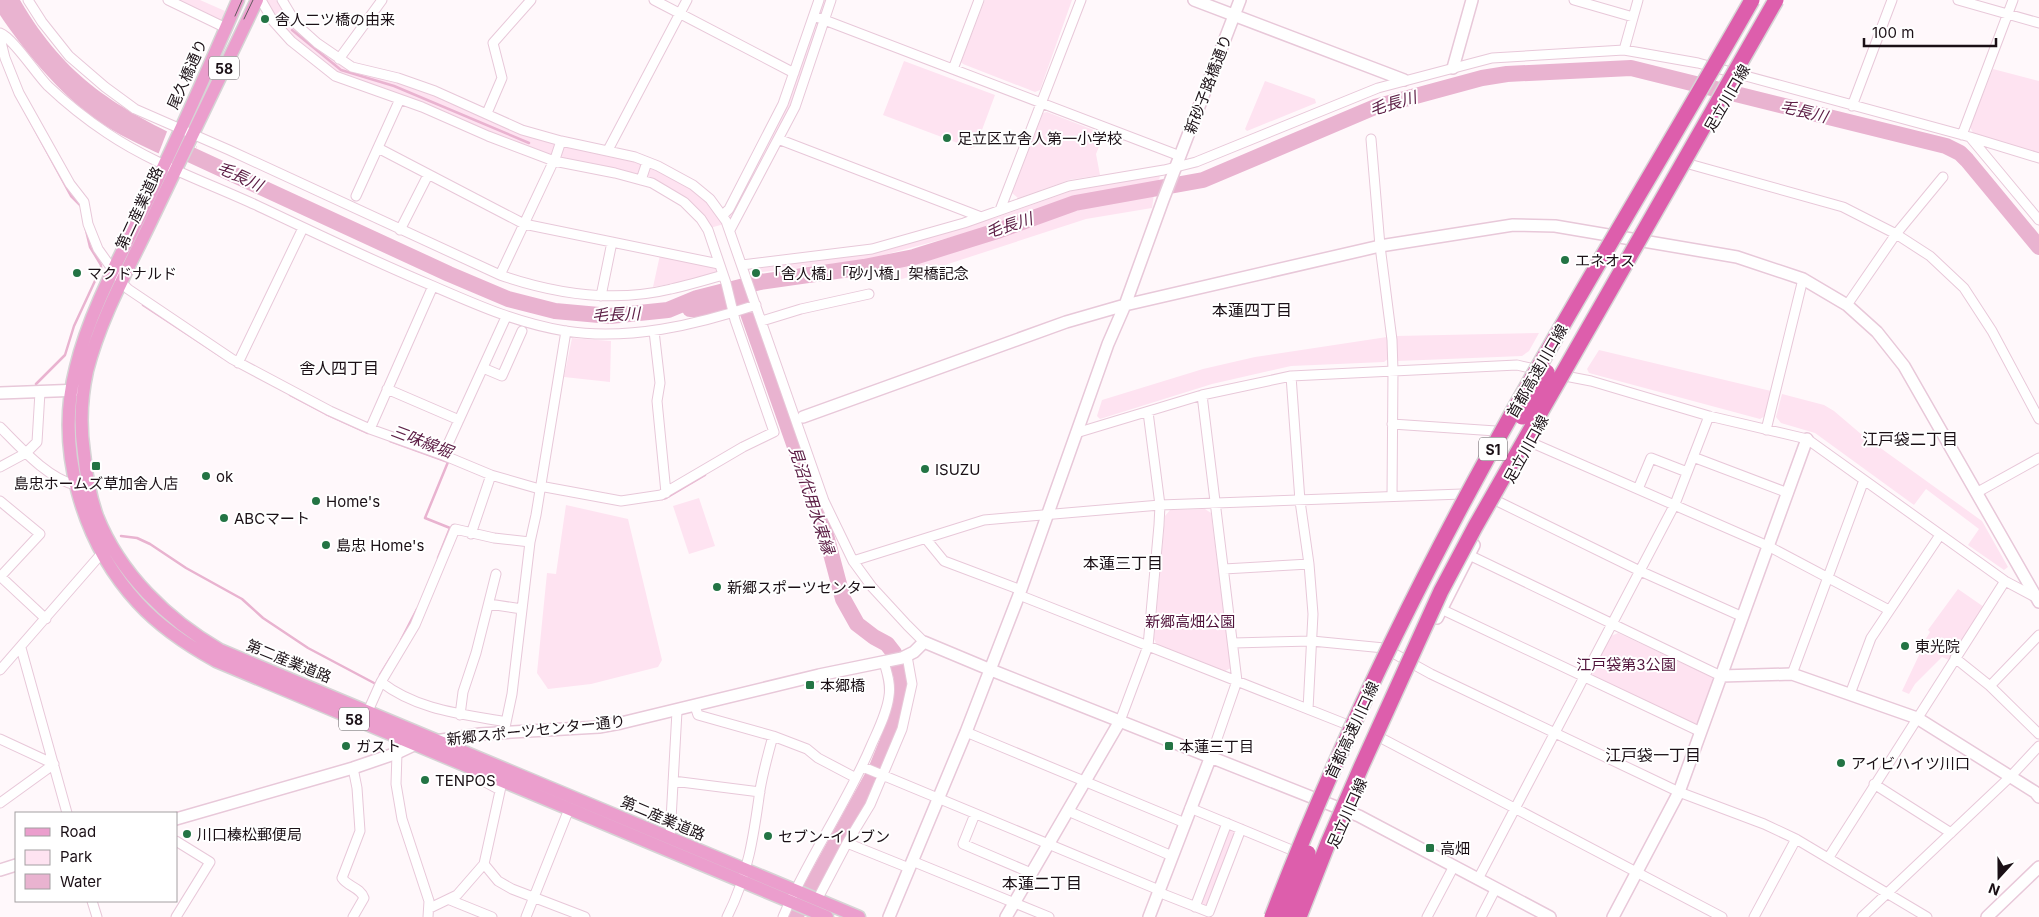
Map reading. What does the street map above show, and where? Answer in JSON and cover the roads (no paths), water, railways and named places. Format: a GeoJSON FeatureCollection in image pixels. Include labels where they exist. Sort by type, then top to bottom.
{"type":"FeatureCollection","features":[{"type":"Feature","properties":{"kind":"highway","name":"首都高速川口線"},"geometry":{"type":"LineString","coordinates":[[1270,917],[1341,751],[1422,583],[1527,387],[1752,0]]}},
{"type":"Feature","properties":{"kind":"highway","name":"首都高速川口線"},"geometry":{"type":"LineString","coordinates":[[1299,917],[1335,826],[1441,591],[1538,414],[1776,0]]}},
{"type":"Feature","properties":{"kind":"highway"},"geometry":{"type":"LineString","coordinates":[[1284,917],[1324,814],[1407,631],[1462,523],[1641,204],[1686,116]]}},
{"type":"Feature","properties":{"kind":"highway"},"geometry":{"type":"LineString","coordinates":[[1291,917],[1325,831],[1382,705],[1418,631],[1441,591]]}},
{"type":"Feature","properties":{"kind":"main road","name":"尾久橋通り"},"geometry":{"type":"LineString","coordinates":[[186,133],[238,0]]}},
{"type":"Feature","properties":{"kind":"main road","name":"尾久橋通り"},"geometry":{"type":"LineString","coordinates":[[171,165],[257,0]]}},
{"type":"Feature","properties":{"kind":"main road","name":"第二産業道路"},"geometry":{"type":"LineString","coordinates":[[171,165],[114,271],[82,347],[70,446],[76,485],[87,523],[102,553],[123,585],[138,603],[177,638],[224,664],[416,744],[501,786],[569,809],[795,897],[827,917]]}},
{"type":"Feature","properties":{"kind":"main road","name":"第二産業道路"},"geometry":{"type":"LineString","coordinates":[[171,165],[77,390],[88,484],[97,515],[118,554],[146,592],[184,626],[220,650],[670,838],[744,876]]}},
{"type":"Feature","properties":{"kind":"main road","name":"第二産業道路"},"geometry":{"type":"LineString","coordinates":[[812,907],[859,917]]}},
{"type":"Feature","properties":{"kind":"street"},"geometry":{"type":"LineString","coordinates":[[28,0],[42,22],[70,56],[105,87],[135,109],[500,275],[546,288],[601,296],[630,295],[670,290],[725,279]]}},
{"type":"Feature","properties":{"kind":"street"},"geometry":{"type":"LineString","coordinates":[[168,0],[226,28]]}},
{"type":"Feature","properties":{"kind":"street"},"geometry":{"type":"LineString","coordinates":[[0,38],[1,51],[19,93],[70,184],[84,202],[88,224],[98,249],[122,283],[176,323],[238,363],[330,411],[370,429],[443,455],[491,475],[540,490],[621,501],[666,493],[743,447],[774,432],[708,230],[694,211],[673,194],[652,183],[554,161],[400,99],[335,76],[291,41],[273,21],[260,0]]}},
{"type":"Feature","properties":{"kind":"street"},"geometry":{"type":"LineString","coordinates":[[282,0],[297,25],[316,43],[352,67],[398,78],[436,91],[522,130],[561,141],[608,150],[647,162],[693,185],[710,199],[723,215],[730,230],[752,292],[754,306],[762,321],[800,418],[824,501],[853,561],[872,587],[924,642],[1347,811],[1550,917]]}},
{"type":"Feature","properties":{"kind":"street"},"geometry":{"type":"LineString","coordinates":[[338,59],[382,0]]}},
{"type":"Feature","properties":{"kind":"street"},"geometry":{"type":"LineString","coordinates":[[487,113],[502,78],[493,43],[531,0]]}},
{"type":"Feature","properties":{"kind":"street"},"geometry":{"type":"LineString","coordinates":[[654,0],[794,73]]}},
{"type":"Feature","properties":{"kind":"street"},"geometry":{"type":"LineString","coordinates":[[608,150],[687,0]]}},
{"type":"Feature","properties":{"kind":"street"},"geometry":{"type":"LineString","coordinates":[[723,215],[729,209],[784,104],[819,0]]}},
{"type":"Feature","properties":{"kind":"street"},"geometry":{"type":"LineString","coordinates":[[730,230],[795,107],[831,0]]}},
{"type":"Feature","properties":{"kind":"street"},"geometry":{"type":"LineString","coordinates":[[953,69],[979,0]]}},
{"type":"Feature","properties":{"kind":"street"},"geometry":{"type":"LineString","coordinates":[[1000,210],[1081,0]]}},
{"type":"Feature","properties":{"kind":"street"},"geometry":{"type":"LineString","coordinates":[[1194,0],[1404,80]]}},
{"type":"Feature","properties":{"kind":"street","name":"新砂子路橋通り"},"geometry":{"type":"LineString","coordinates":[[889,917],[991,670],[1108,344],[1125,305],[1240,0]]}},
{"type":"Feature","properties":{"kind":"street"},"geometry":{"type":"LineString","coordinates":[[1574,0],[1634,17]]}},
{"type":"Feature","properties":{"kind":"street"},"geometry":{"type":"LineString","coordinates":[[1624,50],[1638,0]]}},
{"type":"Feature","properties":{"kind":"street"},"geometry":{"type":"LineString","coordinates":[[1270,917],[1294,850],[1348,725],[1384,648],[1462,494],[1608,236],[1745,0]]}},
{"type":"Feature","properties":{"kind":"street","name":"足立川口線"},"geometry":{"type":"LineString","coordinates":[[1305,917],[1347,811],[1380,738],[1469,555],[1567,376],[1646,242],[1783,0]]}},
{"type":"Feature","properties":{"kind":"street"},"geometry":{"type":"LineString","coordinates":[[1852,106],[1892,0]]}},
{"type":"Feature","properties":{"kind":"street"},"geometry":{"type":"LineString","coordinates":[[1958,0],[2039,23]]}},
{"type":"Feature","properties":{"kind":"street"},"geometry":{"type":"LineString","coordinates":[[1966,136],[2013,0]]}},
{"type":"Feature","properties":{"kind":"street"},"geometry":{"type":"LineString","coordinates":[[1454,68],[1470,1]]}},
{"type":"Feature","properties":{"kind":"street"},"geometry":{"type":"LineString","coordinates":[[814,16],[1180,156]]}},
{"type":"Feature","properties":{"kind":"street"},"geometry":{"type":"LineString","coordinates":[[0,33],[7,37],[47,85],[84,117],[126,144],[302,228],[506,317],[566,331],[606,333],[654,331],[754,306]]}},
{"type":"Feature","properties":{"kind":"street"},"geometry":{"type":"LineString","coordinates":[[742,265],[872,249],[981,217],[1069,186],[1174,172],[1378,88],[1492,58],[1624,50],[1707,65],[2039,158]]}},
{"type":"Feature","properties":{"kind":"street"},"geometry":{"type":"LineString","coordinates":[[356,196],[400,99]]}},
{"type":"Feature","properties":{"kind":"street"},"geometry":{"type":"LineString","coordinates":[[1966,136],[2039,220]]}},
{"type":"Feature","properties":{"kind":"street"},"geometry":{"type":"LineString","coordinates":[[778,139],[981,217]]}},
{"type":"Feature","properties":{"kind":"street"},"geometry":{"type":"LineString","coordinates":[[1372,140],[1380,246],[1392,340],[1392,496]]}},
{"type":"Feature","properties":{"kind":"street"},"geometry":{"type":"LineString","coordinates":[[500,275],[554,161],[561,141]]}},
{"type":"Feature","properties":{"kind":"street"},"geometry":{"type":"LineString","coordinates":[[378,148],[524,224],[719,264]]}},
{"type":"Feature","properties":{"kind":"street"},"geometry":{"type":"LineString","coordinates":[[641,180],[647,162]]}},
{"type":"Feature","properties":{"kind":"street"},"geometry":{"type":"LineString","coordinates":[[1689,164],[1843,207],[1896,234],[1930,256],[1964,288],[1992,331],[2039,419]]}},
{"type":"Feature","properties":{"kind":"street"},"geometry":{"type":"LineString","coordinates":[[400,230],[428,175]]}},
{"type":"Feature","properties":{"kind":"street"},"geometry":{"type":"LineString","coordinates":[[1847,305],[1896,234],[1943,177]]}},
{"type":"Feature","properties":{"kind":"street"},"geometry":{"type":"LineString","coordinates":[[800,418],[1066,322],[1125,305],[1380,246],[1513,225],[1555,226],[1737,257],[1803,279],[1847,305],[1877,332],[1904,366],[2038,600]]}},
{"type":"Feature","properties":{"kind":"street"},"geometry":{"type":"LineString","coordinates":[[238,363],[302,228]]}},
{"type":"Feature","properties":{"kind":"street"},"geometry":{"type":"LineString","coordinates":[[601,296],[612,242]]}},
{"type":"Feature","properties":{"kind":"street"},"geometry":{"type":"LineString","coordinates":[[1766,430],[1803,279]]}},
{"type":"Feature","properties":{"kind":"street"},"geometry":{"type":"LineString","coordinates":[[370,429],[433,286]]}},
{"type":"Feature","properties":{"kind":"street"},"geometry":{"type":"LineString","coordinates":[[762,321],[801,309],[869,294]]}},
{"type":"Feature","properties":{"kind":"street"},"geometry":{"type":"LineString","coordinates":[[443,455],[506,317]]}},
{"type":"Feature","properties":{"kind":"street"},"geometry":{"type":"LineString","coordinates":[[380,682],[403,696],[420,703],[505,727],[512,694],[530,542],[566,331]]}},
{"type":"Feature","properties":{"kind":"street"},"geometry":{"type":"LineString","coordinates":[[654,331],[660,383],[657,401],[666,493]]}},
{"type":"Feature","properties":{"kind":"street"},"geometry":{"type":"LineString","coordinates":[[483,368],[502,376],[522,332]]}},
{"type":"Feature","properties":{"kind":"street"},"geometry":{"type":"LineString","coordinates":[[1076,433],[1202,395],[1291,376],[1517,365],[1591,381],[1709,416],[1807,439],[2005,581],[2038,600]]}},
{"type":"Feature","properties":{"kind":"street"},"geometry":{"type":"LineString","coordinates":[[1291,376],[1300,501],[1309,564],[1313,614],[1308,709]]}},
{"type":"Feature","properties":{"kind":"street"},"geometry":{"type":"LineString","coordinates":[[387,389],[459,420]]}},
{"type":"Feature","properties":{"kind":"street"},"geometry":{"type":"LineString","coordinates":[[0,393],[77,390]]}},
{"type":"Feature","properties":{"kind":"street"},"geometry":{"type":"LineString","coordinates":[[0,467],[26,453],[38,442],[40,392]]}},
{"type":"Feature","properties":{"kind":"street"},"geometry":{"type":"LineString","coordinates":[[1149,917],[1211,756],[1237,681],[1202,395]]}},
{"type":"Feature","properties":{"kind":"street"},"geometry":{"type":"LineString","coordinates":[[1006,917],[1120,721],[1148,646],[1160,505],[1148,412]]}},
{"type":"Feature","properties":{"kind":"street"},"geometry":{"type":"LineString","coordinates":[[1478,879],[1675,504],[1709,416]]}},
{"type":"Feature","properties":{"kind":"street"},"geometry":{"type":"LineString","coordinates":[[1392,424],[1496,432]]}},
{"type":"Feature","properties":{"kind":"street"},"geometry":{"type":"LineString","coordinates":[[0,427],[26,453],[62,482],[76,485]]}},
{"type":"Feature","properties":{"kind":"street"},"geometry":{"type":"LineString","coordinates":[[1613,917],[1679,792],[1807,439]]}},
{"type":"Feature","properties":{"kind":"street"},"geometry":{"type":"LineString","coordinates":[[1530,442],[1768,546],[1889,610]]}},
{"type":"Feature","properties":{"kind":"street"},"geometry":{"type":"LineString","coordinates":[[1693,457],[1788,492]]}},
{"type":"Feature","properties":{"kind":"street"},"geometry":{"type":"LineString","coordinates":[[1638,489],[1650,458],[1687,472]]}},
{"type":"Feature","properties":{"kind":"street"},"geometry":{"type":"LineString","coordinates":[[1976,493],[2039,458]]}},
{"type":"Feature","properties":{"kind":"street"},"geometry":{"type":"LineString","coordinates":[[471,534],[491,475]]}},
{"type":"Feature","properties":{"kind":"street"},"geometry":{"type":"LineString","coordinates":[[1792,674],[1864,480]]}},
{"type":"Feature","properties":{"kind":"street"},"geometry":{"type":"LineString","coordinates":[[853,561],[984,520],[1160,505],[1462,494]]}},
{"type":"Feature","properties":{"kind":"street"},"geometry":{"type":"LineString","coordinates":[[0,501],[40,534],[0,576],[46,619]]}},
{"type":"Feature","properties":{"kind":"street"},"geometry":{"type":"LineString","coordinates":[[1497,502],[1640,571],[1742,617]]}},
{"type":"Feature","properties":{"kind":"street"},"geometry":{"type":"LineString","coordinates":[[368,711],[380,682],[415,625],[455,529],[471,534],[530,542]]}},
{"type":"Feature","properties":{"kind":"street"},"geometry":{"type":"LineString","coordinates":[[1850,694],[1871,638],[1940,535]]}},
{"type":"Feature","properties":{"kind":"street"},"geometry":{"type":"LineString","coordinates":[[926,539],[944,561],[1148,646],[1348,725]]}},
{"type":"Feature","properties":{"kind":"street"},"geometry":{"type":"LineString","coordinates":[[0,670],[102,553]]}},
{"type":"Feature","properties":{"kind":"street"},"geometry":{"type":"LineString","coordinates":[[1469,555],[1611,625],[1721,676],[1792,674],[1917,718],[2035,792],[2039,798]]}},
{"type":"Feature","properties":{"kind":"street"},"geometry":{"type":"LineString","coordinates":[[1224,569],[1309,564]]}},
{"type":"Feature","properties":{"kind":"street"},"geometry":{"type":"LineString","coordinates":[[460,715],[463,692],[476,653],[496,574]]}},
{"type":"Feature","properties":{"kind":"street"},"geometry":{"type":"LineString","coordinates":[[1828,857],[2005,581]]}},
{"type":"Feature","properties":{"kind":"street"},"geometry":{"type":"LineString","coordinates":[[489,604],[522,610]]}},
{"type":"Feature","properties":{"kind":"street"},"geometry":{"type":"LineString","coordinates":[[1441,610],[1701,732]]}},
{"type":"Feature","properties":{"kind":"street"},"geometry":{"type":"LineString","coordinates":[[1990,686],[2039,635]]}},
{"type":"Feature","properties":{"kind":"street"},"geometry":{"type":"LineString","coordinates":[[1233,643],[1312,641],[1384,648],[1414,665],[1555,734],[1679,792],[1764,824],[1796,839],[1888,892],[1927,917]]}},
{"type":"Feature","properties":{"kind":"street","name":"新郷スポーツセンター通り"},"geometry":{"type":"LineString","coordinates":[[178,818],[353,768],[397,754],[416,744],[505,727],[599,727],[677,711],[819,675],[887,662],[905,657],[924,642]]}},
{"type":"Feature","properties":{"kind":"street"},"geometry":{"type":"LineString","coordinates":[[20,648],[67,812]]}},
{"type":"Feature","properties":{"kind":"street"},"geometry":{"type":"LineString","coordinates":[[812,907],[870,806],[902,730],[912,684],[905,657]]}},
{"type":"Feature","properties":{"kind":"street"},"geometry":{"type":"LineString","coordinates":[[1955,658],[1990,686],[2039,734]]}},
{"type":"Feature","properties":{"kind":"street"},"geometry":{"type":"LineString","coordinates":[[783,917],[856,778],[866,768],[890,696],[887,662]]}},
{"type":"Feature","properties":{"kind":"street"},"geometry":{"type":"LineString","coordinates":[[695,706],[698,716],[773,736],[807,749],[818,758],[856,778]]}},
{"type":"Feature","properties":{"kind":"street"},"geometry":{"type":"LineString","coordinates":[[670,838],[677,711]]}},
{"type":"Feature","properties":{"kind":"street"},"geometry":{"type":"LineString","coordinates":[[966,732],[1185,823]]}},
{"type":"Feature","properties":{"kind":"street"},"geometry":{"type":"LineString","coordinates":[[727,917],[738,895],[744,876],[773,736]]}},
{"type":"Feature","properties":{"kind":"street"},"geometry":{"type":"LineString","coordinates":[[0,738],[54,764]]}},
{"type":"Feature","properties":{"kind":"street"},"geometry":{"type":"LineString","coordinates":[[1380,738],[1514,810],[1722,917]]}},
{"type":"Feature","properties":{"kind":"street"},"geometry":{"type":"LineString","coordinates":[[1862,917],[2039,746]]}},
{"type":"Feature","properties":{"kind":"street"},"geometry":{"type":"LineString","coordinates":[[397,754],[396,784],[399,802],[429,913],[457,895],[484,864],[501,786],[485,782]]}},
{"type":"Feature","properties":{"kind":"street"},"geometry":{"type":"LineString","coordinates":[[0,803],[54,764]]}},
{"type":"Feature","properties":{"kind":"street"},"geometry":{"type":"LineString","coordinates":[[353,768],[357,788],[360,831],[342,878],[345,882],[361,891],[364,898],[354,917]]}},
{"type":"Feature","properties":{"kind":"street"},"geometry":{"type":"LineString","coordinates":[[866,768],[1209,912],[1241,829]]}},
{"type":"Feature","properties":{"kind":"street"},"geometry":{"type":"LineString","coordinates":[[673,781],[760,792]]}},
{"type":"Feature","properties":{"kind":"street"},"geometry":{"type":"LineString","coordinates":[[1874,784],[1951,833]]}},
{"type":"Feature","properties":{"kind":"street"},"geometry":{"type":"LineString","coordinates":[[1190,808],[1294,850]]}},
{"type":"Feature","properties":{"kind":"street"},"geometry":{"type":"LineString","coordinates":[[526,917],[569,809]]}},
{"type":"Feature","properties":{"kind":"street"},"geometry":{"type":"LineString","coordinates":[[1068,811],[1172,856]]}},
{"type":"Feature","properties":{"kind":"street"},"geometry":{"type":"LineString","coordinates":[[976,814],[963,844],[1032,873]]}},
{"type":"Feature","properties":{"kind":"street"},"geometry":{"type":"LineString","coordinates":[[1195,907],[1227,823]]}},
{"type":"Feature","properties":{"kind":"street"},"geometry":{"type":"LineString","coordinates":[[1754,917],[1796,839]]}},
{"type":"Feature","properties":{"kind":"street"},"geometry":{"type":"LineString","coordinates":[[176,917],[210,862],[178,842]]}},
{"type":"Feature","properties":{"kind":"street"},"geometry":{"type":"LineString","coordinates":[[848,843],[911,864],[1049,917]]}},
{"type":"Feature","properties":{"kind":"street"},"geometry":{"type":"LineString","coordinates":[[484,864],[498,881],[532,898],[566,908],[585,917]]}},
{"type":"Feature","properties":{"kind":"street"},"geometry":{"type":"LineString","coordinates":[[0,870],[15,865]]}},
{"type":"Feature","properties":{"kind":"street"},"geometry":{"type":"LineString","coordinates":[[1427,917],[1454,866]]}},
{"type":"Feature","properties":{"kind":"street"},"geometry":{"type":"LineString","coordinates":[[1987,917],[2039,867]]}},
{"type":"Feature","properties":{"kind":"street"},"geometry":{"type":"LineString","coordinates":[[1481,917],[1496,888]]}},
{"type":"Feature","properties":{"kind":"street"},"geometry":{"type":"LineString","coordinates":[[450,900],[492,917]]}},
{"type":"Feature","properties":{"kind":"street"},"geometry":{"type":"LineString","coordinates":[[92,902],[97,917]]}},
{"type":"Feature","properties":{"kind":"water"},"geometry":{"type":"Polygon","coordinates":[[[0,0],[20,0],[56,51],[75,71],[96,88],[142,118],[197,146],[187,167],[121,135],[103,124],[71,99],[42,70],[4,21],[0,15],[0,0]]]}},
{"type":"Feature","properties":{"kind":"waterway"},"geometry":{"type":"LineString","coordinates":[[292,30],[341,70],[394,86],[529,143]]}},
{"type":"Feature","properties":{"kind":"waterway","name":"毛長川"},"geometry":{"type":"LineString","coordinates":[[174,147],[449,274],[508,299],[555,311],[610,316],[668,310],[697,298],[760,282],[864,267],[914,257],[1000,230],[1075,203],[1203,180],[1375,107],[1482,78],[1507,74],[1631,68],[1946,146],[1960,153],[1967,160],[2039,247]]}},
{"type":"Feature","properties":{"kind":"waterway"},"geometry":{"type":"LineString","coordinates":[[16,95],[71,196],[81,206]]}},
{"type":"Feature","properties":{"kind":"waterway"},"geometry":{"type":"LineString","coordinates":[[36,384],[65,355],[74,326],[101,268],[90,247],[85,226]]}},
{"type":"Feature","properties":{"kind":"waterway","name":"見沼代用水東縁"},"geometry":{"type":"LineString","coordinates":[[690,309],[700,309],[743,299],[826,535],[843,599],[857,624],[887,644],[894,653],[902,678],[897,711],[876,770],[795,917]]}},
{"type":"Feature","properties":{"kind":"waterway","name":"三味線堀"},"geometry":{"type":"LineString","coordinates":[[143,305],[222,357]]}},
{"type":"Feature","properties":{"kind":"waterway","name":"三味線堀"},"geometry":{"type":"LineString","coordinates":[[290,395],[368,433]]}},
{"type":"Feature","properties":{"kind":"waterway","name":"三味線堀"},"geometry":{"type":"LineString","coordinates":[[390,441],[448,462]]}},
{"type":"Feature","properties":{"kind":"waterway"},"geometry":{"type":"LineString","coordinates":[[438,558],[450,528],[425,518],[448,462]]}},
{"type":"Feature","properties":{"kind":"waterway","name":"三味線堀"},"geometry":{"type":"LineString","coordinates":[[662,499],[705,475]]}},
{"type":"Feature","properties":{"kind":"waterway"},"geometry":{"type":"LineString","coordinates":[[121,536],[137,538],[150,544],[186,568],[242,599],[263,618],[308,648],[374,683]]}},
{"type":"Feature","properties":{"kind":"waterway"},"geometry":{"type":"LineString","coordinates":[[401,640],[417,609]]}},
{"type":"Feature","properties":{"kind":"waterway"},"geometry":{"type":"LineString","coordinates":[[380,675],[391,657]]}},
{"type":"Feature","properties":{"kind":"tram line"},"geometry":{"type":"LineString","coordinates":[[235,16],[242,0]]}},
{"type":"Feature","properties":{"kind":"tram line"},"geometry":{"type":"LineString","coordinates":[[244,19],[253,0]]}},
{"type":"Feature","properties":{"kind":"place","name":"舎人二ツ橋の由来"},"geometry":{"type":"Point","coordinates":[265,19]}},
{"type":"Feature","properties":{"kind":"place","name":"足立区立舎人第一小学校"},"geometry":{"type":"Point","coordinates":[947,138]}},
{"type":"Feature","properties":{"kind":"place","name":"エネオス"},"geometry":{"type":"Point","coordinates":[1565,260]}},
{"type":"Feature","properties":{"kind":"place","name":"マクドナルド"},"geometry":{"type":"Point","coordinates":[77,273]}},
{"type":"Feature","properties":{"kind":"place","name":"「舎人橋」「砂小橋」架橋記念"},"geometry":{"type":"Point","coordinates":[756,273]}},
{"type":"Feature","properties":{"kind":"place","name":"島忠ホームズ草加舎人店"},"geometry":{"type":"Point","coordinates":[96,466]}},
{"type":"Feature","properties":{"kind":"place","name":"ISUZU"},"geometry":{"type":"Point","coordinates":[925,469]}},
{"type":"Feature","properties":{"kind":"place","name":"ok"},"geometry":{"type":"Point","coordinates":[206,476]}},
{"type":"Feature","properties":{"kind":"place","name":"Home's"},"geometry":{"type":"Point","coordinates":[316,501]}},
{"type":"Feature","properties":{"kind":"place","name":"ABCマート"},"geometry":{"type":"Point","coordinates":[224,518]}},
{"type":"Feature","properties":{"kind":"place","name":"島忠 Home's"},"geometry":{"type":"Point","coordinates":[326,545]}},
{"type":"Feature","properties":{"kind":"place","name":"新郷スポーツセンター"},"geometry":{"type":"Point","coordinates":[717,587]}},
{"type":"Feature","properties":{"kind":"place","name":"東光院"},"geometry":{"type":"Point","coordinates":[1905,646]}},
{"type":"Feature","properties":{"kind":"place","name":"本郷橋"},"geometry":{"type":"Point","coordinates":[810,685]}},
{"type":"Feature","properties":{"kind":"place","name":"ガスト"},"geometry":{"type":"Point","coordinates":[346,746]}},
{"type":"Feature","properties":{"kind":"place","name":"本蓮三丁目"},"geometry":{"type":"Point","coordinates":[1169,746]}},
{"type":"Feature","properties":{"kind":"place","name":"アイビハイツ川口"},"geometry":{"type":"Point","coordinates":[1841,763]}},
{"type":"Feature","properties":{"kind":"place","name":"TENPOS"},"geometry":{"type":"Point","coordinates":[425,780]}},
{"type":"Feature","properties":{"kind":"place","name":"川口榛松郵便局"},"geometry":{"type":"Point","coordinates":[187,834]}},
{"type":"Feature","properties":{"kind":"place","name":"セブン-イレブン"},"geometry":{"type":"Point","coordinates":[768,836]}},
{"type":"Feature","properties":{"kind":"place","name":"高畑"},"geometry":{"type":"Point","coordinates":[1430,848]}},
{"type":"Feature","properties":{"kind":"district","name":"本蓮四丁目"},"geometry":{"type":"Point","coordinates":[1252,310]}},
{"type":"Feature","properties":{"kind":"district","name":"舎人四丁目"},"geometry":{"type":"Point","coordinates":[339,368]}},
{"type":"Feature","properties":{"kind":"district","name":"江戸袋二丁目"},"geometry":{"type":"Point","coordinates":[1910,439]}},
{"type":"Feature","properties":{"kind":"district","name":"本蓮三丁目"},"geometry":{"type":"Point","coordinates":[1123,563]}},
{"type":"Feature","properties":{"kind":"district","name":"江戸袋一丁目"},"geometry":{"type":"Point","coordinates":[1653,755]}},
{"type":"Feature","properties":{"kind":"district","name":"本蓮二丁目"},"geometry":{"type":"Point","coordinates":[1042,883]}},
{"type":"Feature","properties":{"kind":"park label","name":"新郷高畑公園"},"geometry":{"type":"Point","coordinates":[1190,621]}},
{"type":"Feature","properties":{"kind":"park label","name":"江戸袋第3公園"},"geometry":{"type":"Point","coordinates":[1626,664]}}]}
